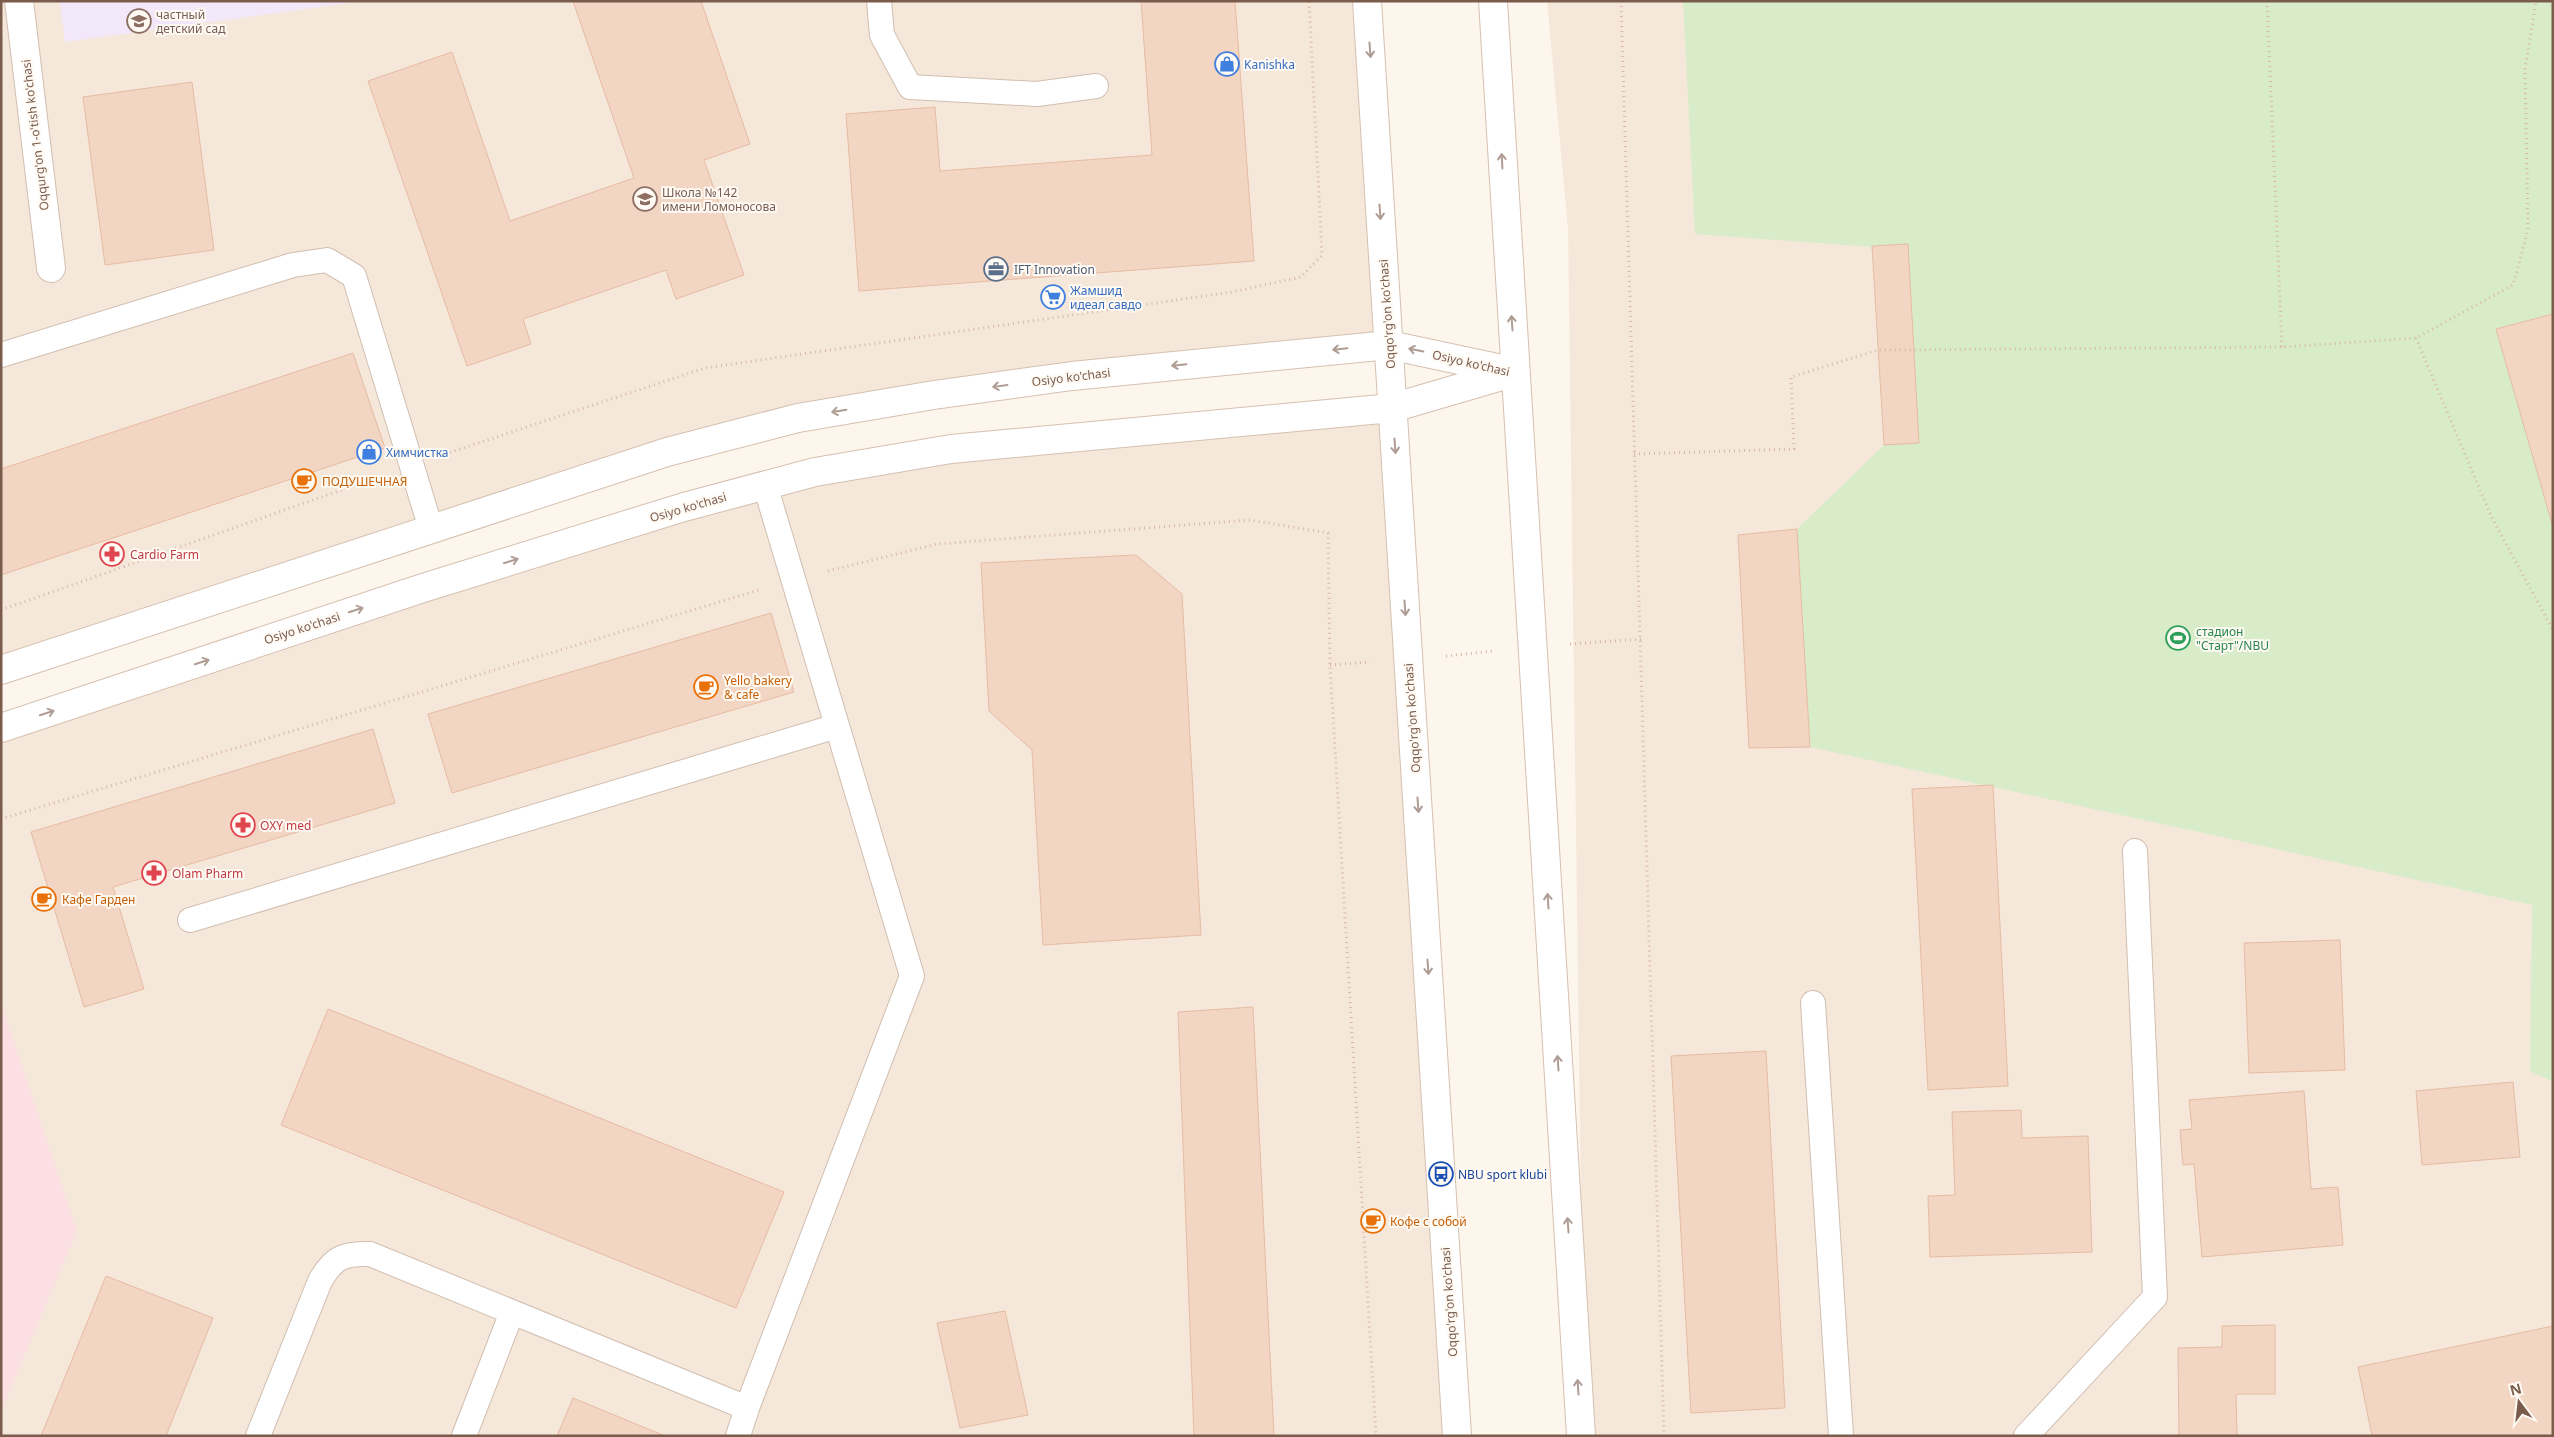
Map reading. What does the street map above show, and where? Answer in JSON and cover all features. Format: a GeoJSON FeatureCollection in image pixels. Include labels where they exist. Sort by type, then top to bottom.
{"type":"FeatureCollection","features":[{"type":"Feature","properties":{"kind":"main road","name":"Oqqurg'on 1-o'tish ko'chasi"},"geometry":{"type":"LineString","coordinates":[[19,1],[51,268]]}},
{"type":"Feature","properties":{"kind":"main road","name":"Oqqo'rg'on ko'chasi"},"geometry":{"type":"LineString","coordinates":[[1367,1],[1457,1436]]}},
{"type":"Feature","properties":{"kind":"main road"},"geometry":{"type":"LineString","coordinates":[[1493,1],[1581,1436]]}},
{"type":"Feature","properties":{"kind":"main road","name":"Osiyo ko'chasi"},"geometry":{"type":"LineString","coordinates":[[1,670],[667,452],[798,418],[934,395],[1072,376],[1389,345],[1515,372]]}},
{"type":"Feature","properties":{"kind":"main road","name":"Osiyo ko'chasi"},"geometry":{"type":"LineString","coordinates":[[1,728],[423,588],[684,507],[815,472],[951,449],[1392,408],[1515,372]]}},
{"type":"Feature","properties":{"kind":"lane"},"geometry":{"type":"LineString","coordinates":[[879,1],[882,35],[910,87],[1037,94],[1096,86]]}},
{"type":"Feature","properties":{"kind":"lane"},"geometry":{"type":"LineString","coordinates":[[1,355],[293,264],[327,260],[354,276],[431,530]]}},
{"type":"Feature","properties":{"kind":"lane"},"geometry":{"type":"LineString","coordinates":[[738,1436],[912,976],[765,485]]}},
{"type":"Feature","properties":{"kind":"lane"},"geometry":{"type":"LineString","coordinates":[[190,920],[837,726]]}},
{"type":"Feature","properties":{"kind":"lane"},"geometry":{"type":"LineString","coordinates":[[2026,1436],[2155,1297],[2135,851]]}},
{"type":"Feature","properties":{"kind":"lane"},"geometry":{"type":"LineString","coordinates":[[1813,1004],[1841,1436]]}},
{"type":"Feature","properties":{"kind":"lane"},"geometry":{"type":"LineString","coordinates":[[258,1436],[320,1281],[329,1266],[340,1257],[354,1254],[370,1254],[747,1408]]}},
{"type":"Feature","properties":{"kind":"lane"},"geometry":{"type":"LineString","coordinates":[[464,1436],[512,1312]]}},
{"type":"Feature","properties":{"kind":"path"},"geometry":{"type":"LineString","coordinates":[[1,610],[410,465],[705,368],[1232,292],[1301,277],[1322,255],[1309,1]]}},
{"type":"Feature","properties":{"kind":"path"},"geometry":{"type":"LineString","coordinates":[[1621,1],[1629,225],[1634,454],[1642,639],[1664,1436]]}},
{"type":"Feature","properties":{"kind":"path"},"geometry":{"type":"LineString","coordinates":[[2267,1],[2282,347]]}},
{"type":"Feature","properties":{"kind":"path"},"geometry":{"type":"LineString","coordinates":[[1634,454],[1794,449],[1791,377],[1878,350],[2282,347],[2416,338],[2513,285],[2528,230],[2525,69],[2536,1]]}},
{"type":"Feature","properties":{"kind":"path"},"geometry":{"type":"LineString","coordinates":[[2416,338],[2492,518],[2553,630]]}},
{"type":"Feature","properties":{"kind":"path"},"geometry":{"type":"LineString","coordinates":[[1,819],[794,580],[937,544],[1250,520],[1328,533],[1330,665],[1376,1436]]}},
{"type":"Feature","properties":{"kind":"path"},"geometry":{"type":"LineString","coordinates":[[1330,665],[1642,639]]}},
{"type":"Feature","properties":{"kind":"shaded area"},"geometry":{"type":"Polygon","coordinates":[[[1,1],[1367,1],[1389,345],[798,418],[1,670],[1,1]]]}},
{"type":"Feature","properties":{"kind":"shaded area","name":"частный детский сад"},"geometry":{"type":"Polygon","coordinates":[[[60,1],[363,1],[65,42],[60,1]]]}},
{"type":"Feature","properties":{"kind":"shaded area"},"geometry":{"type":"Polygon","coordinates":[[[1547,1],[2553,1],[2553,1436],[1584,1436],[1568,229],[1547,1]]]}},
{"type":"Feature","properties":{"kind":"shaded area"},"geometry":{"type":"Polygon","coordinates":[[[1392,408],[1457,1436],[1,1436],[1,728],[815,472],[1392,408]]]}},
{"type":"Feature","properties":{"kind":"shaded area"},"geometry":{"type":"Polygon","coordinates":[[[1,1003],[77,1231],[1,1411],[1,1003]]]}},
{"type":"Feature","properties":{"kind":"green space","name":"стадион \"Старт\"/NBU"},"geometry":{"type":"Polygon","coordinates":[[[1683,1],[2553,1],[2553,1082],[2530,1071],[2532,905],[1810,747],[1797,529],[1884,445],[1872,247],[1695,234],[1683,1]]]}},
{"type":"Feature","properties":{"kind":"building","name":"Школа №142 имени Ломоносова"},"geometry":{"type":"Polygon","coordinates":[[[573,1],[701,1],[750,144],[704,160],[744,275],[676,299],[666,270],[523,319],[531,344],[467,366],[368,81],[452,52],[510,221],[634,178],[573,1]]]}},
{"type":"Feature","properties":{"kind":"building"},"geometry":{"type":"Polygon","coordinates":[[[1141,1],[1235,1],[1254,261],[859,291],[846,114],[935,107],[940,171],[1152,155],[1141,1]]]}},
{"type":"Feature","properties":{"kind":"building"},"geometry":{"type":"Polygon","coordinates":[[[192,82],[214,250],[105,265],[83,97],[192,82]]]}},
{"type":"Feature","properties":{"kind":"building"},"geometry":{"type":"Polygon","coordinates":[[[1908,244],[1919,443],[1884,445],[1872,246],[1908,244]]]}},
{"type":"Feature","properties":{"kind":"building"},"geometry":{"type":"Polygon","coordinates":[[[2553,314],[2553,527],[2496,329],[2553,314]]]}},
{"type":"Feature","properties":{"kind":"building"},"geometry":{"type":"Polygon","coordinates":[[[353,353],[385,448],[1,575],[1,469],[353,353]]]}},
{"type":"Feature","properties":{"kind":"building"},"geometry":{"type":"Polygon","coordinates":[[[1797,529],[1810,747],[1749,748],[1738,535],[1797,529]]]}},
{"type":"Feature","properties":{"kind":"building"},"geometry":{"type":"Polygon","coordinates":[[[1136,555],[1182,594],[1201,935],[1043,945],[1032,750],[989,711],[981,563],[1136,555]]]}},
{"type":"Feature","properties":{"kind":"building"},"geometry":{"type":"Polygon","coordinates":[[[771,613],[794,692],[452,793],[428,714],[771,613]]]}},
{"type":"Feature","properties":{"kind":"building"},"geometry":{"type":"Polygon","coordinates":[[[373,729],[395,803],[113,887],[144,989],[84,1007],[31,832],[373,729]]]}},
{"type":"Feature","properties":{"kind":"building"},"geometry":{"type":"Polygon","coordinates":[[[1993,785],[2008,1086],[1928,1090],[1912,789],[1993,785]]]}},
{"type":"Feature","properties":{"kind":"building"},"geometry":{"type":"Polygon","coordinates":[[[2340,940],[2345,1070],[2249,1073],[2244,943],[2340,940]]]}},
{"type":"Feature","properties":{"kind":"building"},"geometry":{"type":"Polygon","coordinates":[[[1253,1007],[1274,1436],[1194,1436],[1178,1012],[1253,1007]]]}},
{"type":"Feature","properties":{"kind":"building"},"geometry":{"type":"Polygon","coordinates":[[[328,1009],[784,1192],[736,1308],[281,1125],[328,1009]]]}},
{"type":"Feature","properties":{"kind":"building"},"geometry":{"type":"Polygon","coordinates":[[[1766,1051],[1785,1408],[1691,1413],[1671,1056],[1766,1051]]]}},
{"type":"Feature","properties":{"kind":"building"},"geometry":{"type":"Polygon","coordinates":[[[2513,1082],[2520,1157],[2422,1165],[2416,1091],[2513,1082]]]}},
{"type":"Feature","properties":{"kind":"building"},"geometry":{"type":"Polygon","coordinates":[[[2304,1091],[2311,1189],[2338,1187],[2343,1245],[2202,1257],[2194,1164],[2183,1165],[2180,1130],[2192,1129],[2189,1100],[2304,1091]]]}},
{"type":"Feature","properties":{"kind":"building"},"geometry":{"type":"Polygon","coordinates":[[[2021,1110],[2022,1138],[2088,1136],[2092,1252],[1930,1257],[1928,1196],[1955,1195],[1952,1112],[2021,1110]]]}},
{"type":"Feature","properties":{"kind":"building"},"geometry":{"type":"Polygon","coordinates":[[[106,1276],[213,1318],[166,1436],[41,1436],[106,1276]]]}},
{"type":"Feature","properties":{"kind":"building"},"geometry":{"type":"Polygon","coordinates":[[[1005,1311],[1028,1415],[960,1428],[937,1323],[1005,1311]]]}},
{"type":"Feature","properties":{"kind":"building"},"geometry":{"type":"Polygon","coordinates":[[[2275,1325],[2275,1394],[2236,1394],[2237,1436],[2179,1436],[2178,1348],[2222,1347],[2222,1326],[2275,1325]]]}},
{"type":"Feature","properties":{"kind":"building"},"geometry":{"type":"Polygon","coordinates":[[[2553,1326],[2553,1436],[2372,1436],[2358,1367],[2553,1326]]]}},
{"type":"Feature","properties":{"kind":"building"},"geometry":{"type":"Polygon","coordinates":[[[573,1398],[665,1436],[557,1436],[573,1398]]]}},
{"type":"Feature","properties":{"kind":"place","name":"частный детский сад"},"geometry":{"type":"Point","coordinates":[139,21]}},
{"type":"Feature","properties":{"kind":"place","name":"Kanishka"},"geometry":{"type":"Point","coordinates":[1227,64]}},
{"type":"Feature","properties":{"kind":"place","name":"Школа №142 имени Ломоносова"},"geometry":{"type":"Point","coordinates":[645,199]}},
{"type":"Feature","properties":{"kind":"place","name":"IFT Innovation"},"geometry":{"type":"Point","coordinates":[996,269]}},
{"type":"Feature","properties":{"kind":"place","name":"Жамшид идеал савдо"},"geometry":{"type":"Point","coordinates":[1053,297]}},
{"type":"Feature","properties":{"kind":"place","name":"Химчистка"},"geometry":{"type":"Point","coordinates":[369,452]}},
{"type":"Feature","properties":{"kind":"place","name":"ПОДУШЕЧНАЯ"},"geometry":{"type":"Point","coordinates":[304,481]}},
{"type":"Feature","properties":{"kind":"place","name":"Cardio Farm"},"geometry":{"type":"Point","coordinates":[112,554]}},
{"type":"Feature","properties":{"kind":"place","name":"стадион \"Старт\"/NBU"},"geometry":{"type":"Point","coordinates":[2178,638]}},
{"type":"Feature","properties":{"kind":"place","name":"Yello bakery & cafe"},"geometry":{"type":"Point","coordinates":[706,687]}},
{"type":"Feature","properties":{"kind":"place","name":"OXY med"},"geometry":{"type":"Point","coordinates":[243,825]}},
{"type":"Feature","properties":{"kind":"place","name":"Olam Pharm"},"geometry":{"type":"Point","coordinates":[154,873]}},
{"type":"Feature","properties":{"kind":"place","name":"Кафе Гарден"},"geometry":{"type":"Point","coordinates":[44,899]}},
{"type":"Feature","properties":{"kind":"place","name":"NBU sport klubi"},"geometry":{"type":"Point","coordinates":[1441,1174]}},
{"type":"Feature","properties":{"kind":"place","name":"Кофе с собой"},"geometry":{"type":"Point","coordinates":[1373,1221]}}]}
